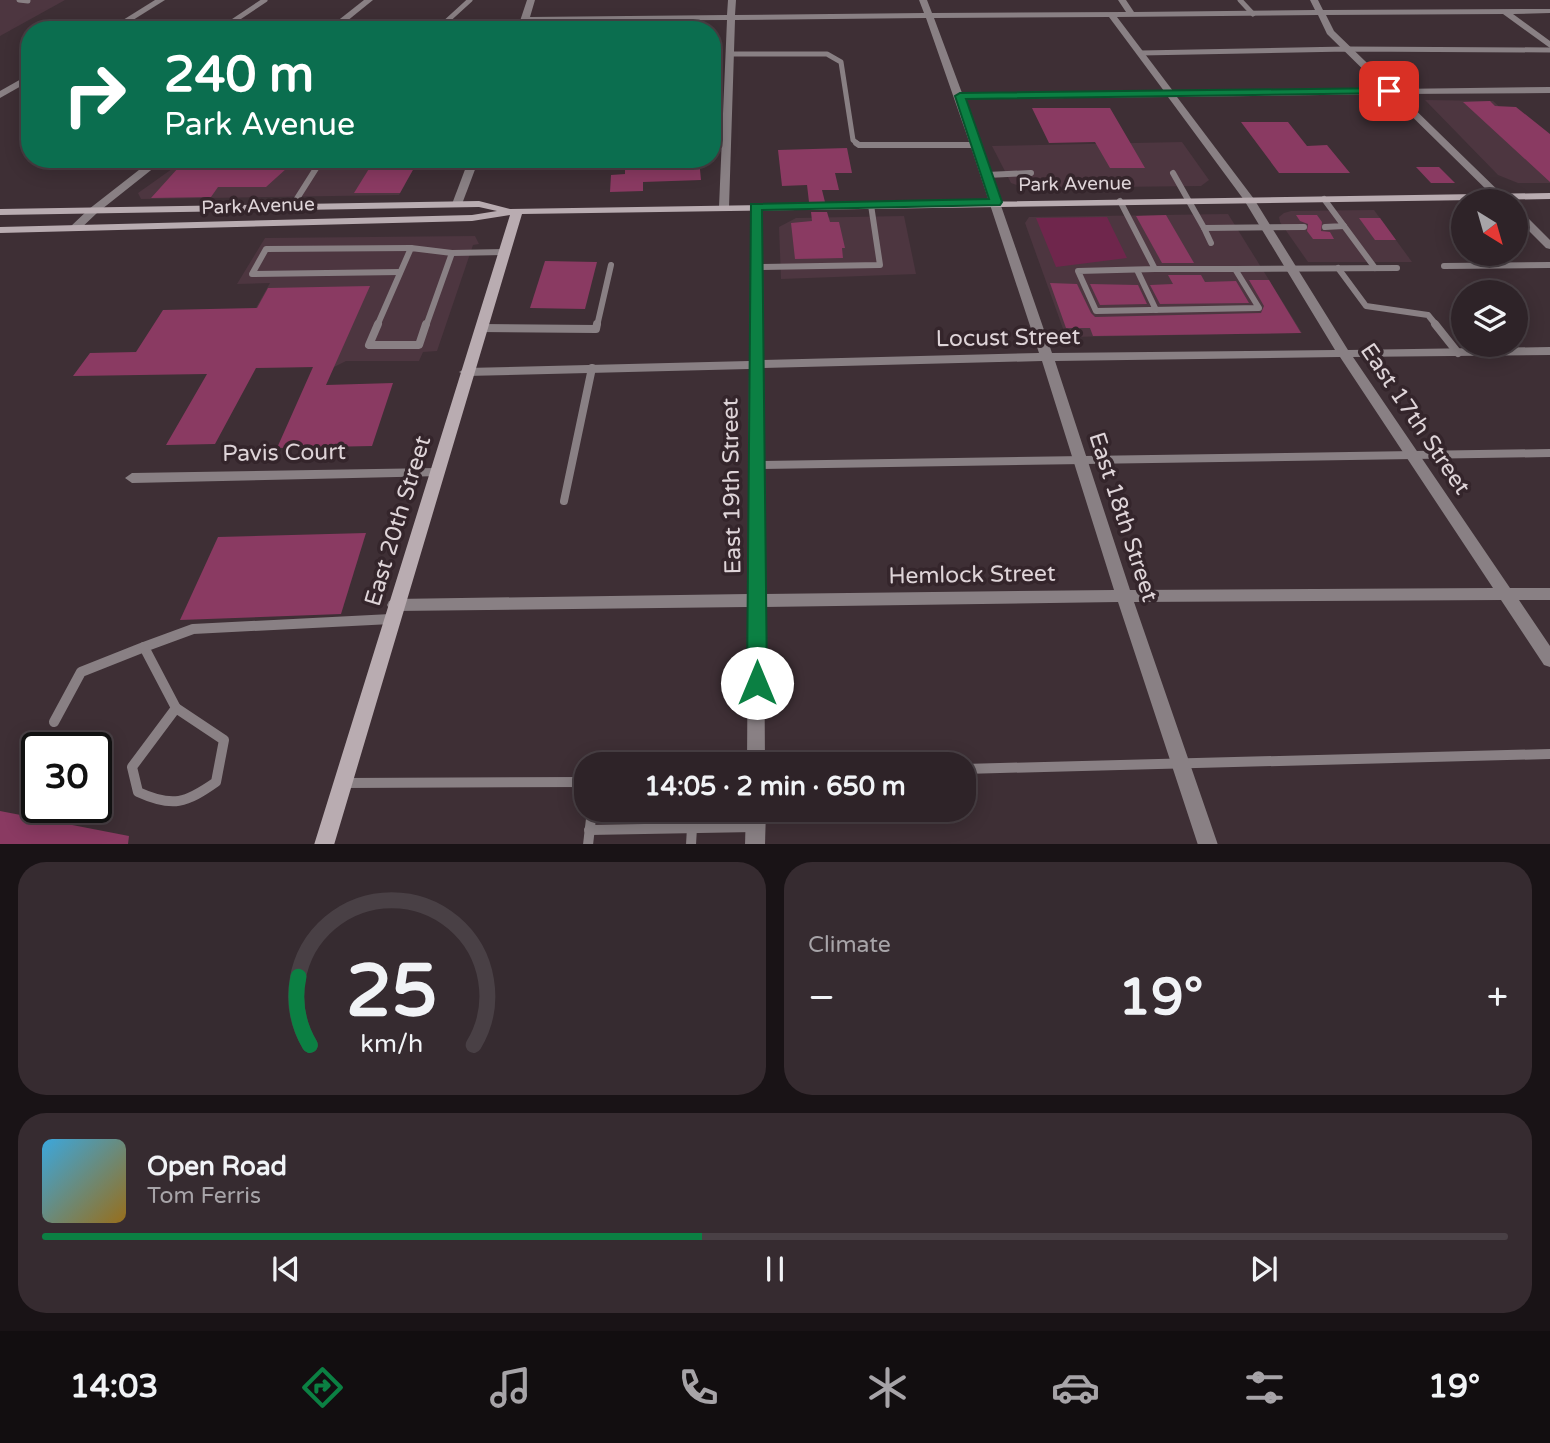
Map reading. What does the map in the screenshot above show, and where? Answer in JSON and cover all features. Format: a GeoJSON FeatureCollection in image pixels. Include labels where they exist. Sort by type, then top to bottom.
{"type":"FeatureCollection","features":[{"type":"Feature","properties":{"kind":"main road","name":"Park Avenue"},"geometry":{"type":"LineString","coordinates":[[1528,197],[1550,196]]}},
{"type":"Feature","properties":{"kind":"main road","name":"Park Avenue"},"geometry":{"type":"LineString","coordinates":[[0,230],[472,218],[517,211],[996,202],[1451,199]]}},
{"type":"Feature","properties":{"kind":"main road","name":"Park Avenue"},"geometry":{"type":"LineString","coordinates":[[0,212],[457,204],[479,204],[517,211]]}},
{"type":"Feature","properties":{"kind":"main road","name":"East 20th Street"},"geometry":{"type":"LineString","coordinates":[[324,844],[517,211]]}},
{"type":"Feature","properties":{"kind":"street"},"geometry":{"type":"LineString","coordinates":[[126,21],[162,0]]}},
{"type":"Feature","properties":{"kind":"street"},"geometry":{"type":"LineString","coordinates":[[342,21],[369,0]]}},
{"type":"Feature","properties":{"kind":"street"},"geometry":{"type":"LineString","coordinates":[[531,0],[525,19],[1550,11]]}},
{"type":"Feature","properties":{"kind":"street"},"geometry":{"type":"LineString","coordinates":[[724,207],[732,0]]}},
{"type":"Feature","properties":{"kind":"street","name":"East 18th Street"},"geometry":{"type":"LineString","coordinates":[[923,0],[960,96],[1049,357],[1124,596],[1208,844]]}},
{"type":"Feature","properties":{"kind":"street"},"geometry":{"type":"LineString","coordinates":[[1122,0],[1132,15]]}},
{"type":"Feature","properties":{"kind":"street"},"geometry":{"type":"LineString","coordinates":[[1314,0],[1330,32],[1492,189]]}},
{"type":"Feature","properties":{"kind":"street"},"geometry":{"type":"LineString","coordinates":[[1523,0],[1540,11]]}},
{"type":"Feature","properties":{"kind":"street"},"geometry":{"type":"LineString","coordinates":[[1506,12],[1550,47]]}},
{"type":"Feature","properties":{"kind":"street","name":"East 17th Street"},"geometry":{"type":"LineString","coordinates":[[1112,16],[1249,199],[1345,355],[1550,660]]}},
{"type":"Feature","properties":{"kind":"street"},"geometry":{"type":"LineString","coordinates":[[0,95],[21,83]]}},
{"type":"Feature","properties":{"kind":"street"},"geometry":{"type":"LineString","coordinates":[[960,96],[1550,90]]}},
{"type":"Feature","properties":{"kind":"street"},"geometry":{"type":"LineString","coordinates":[[74,229],[148,168]]}},
{"type":"Feature","properties":{"kind":"street"},"geometry":{"type":"LineString","coordinates":[[457,204],[471,168]]}},
{"type":"Feature","properties":{"kind":"street","name":"East 19th Street"},"geometry":{"type":"LineString","coordinates":[[755,207],[756,752]]}},
{"type":"Feature","properties":{"kind":"street"},"geometry":{"type":"LineString","coordinates":[[1528,224],[1550,246]]}},
{"type":"Feature","properties":{"kind":"street","name":"Locust Street"},"geometry":{"type":"LineString","coordinates":[[1528,351],[1550,351]]}},
{"type":"Feature","properties":{"kind":"street","name":"Locust Street"},"geometry":{"type":"LineString","coordinates":[[466,372],[1049,357],[1451,353]]}},
{"type":"Feature","properties":{"kind":"street","name":"Pavis Court"},"geometry":{"type":"LineString","coordinates":[[132,478],[436,473]]}},
{"type":"Feature","properties":{"kind":"street","name":"Hemlock Street"},"geometry":{"type":"LineString","coordinates":[[393,612],[757,601],[1550,594]]}},
{"type":"Feature","properties":{"kind":"lane"},"geometry":{"type":"LineString","coordinates":[[19,0],[28,1]]}},
{"type":"Feature","properties":{"kind":"lane"},"geometry":{"type":"LineString","coordinates":[[234,21],[265,0]]}},
{"type":"Feature","properties":{"kind":"lane"},"geometry":{"type":"LineString","coordinates":[[447,21],[470,0]]}},
{"type":"Feature","properties":{"kind":"lane"},"geometry":{"type":"LineString","coordinates":[[1240,0],[1253,14]]}},
{"type":"Feature","properties":{"kind":"lane"},"geometry":{"type":"LineString","coordinates":[[1141,53],[1550,47]]}},
{"type":"Feature","properties":{"kind":"lane"},"geometry":{"type":"LineString","coordinates":[[730,54],[827,54],[836,57],[841,62],[853,140],[859,145],[977,145]]}},
{"type":"Feature","properties":{"kind":"lane"},"geometry":{"type":"LineString","coordinates":[[721,146],[726,146]]}},
{"type":"Feature","properties":{"kind":"lane"},"geometry":{"type":"LineString","coordinates":[[291,208],[316,168]]}},
{"type":"Feature","properties":{"kind":"lane"},"geometry":{"type":"LineString","coordinates":[[987,175],[1031,173]]}},
{"type":"Feature","properties":{"kind":"lane"},"geometry":{"type":"LineString","coordinates":[[1173,173],[1211,243]]}},
{"type":"Feature","properties":{"kind":"lane"},"geometry":{"type":"LineString","coordinates":[[1324,198],[1375,268]]}},
{"type":"Feature","properties":{"kind":"lane"},"geometry":{"type":"LineString","coordinates":[[1120,201],[1155,269]]}},
{"type":"Feature","properties":{"kind":"lane"},"geometry":{"type":"LineString","coordinates":[[755,267],[880,265],[871,205]]}},
{"type":"Feature","properties":{"kind":"lane"},"geometry":{"type":"LineString","coordinates":[[1325,226],[1344,226]]}},
{"type":"Feature","properties":{"kind":"lane"},"geometry":{"type":"LineString","coordinates":[[1204,228],[1304,227]]}},
{"type":"Feature","properties":{"kind":"lane"},"geometry":{"type":"LineString","coordinates":[[400,272],[251,274],[266,250],[411,248],[452,253],[504,252]]}},
{"type":"Feature","properties":{"kind":"lane"},"geometry":{"type":"LineString","coordinates":[[411,248],[369,345],[419,345],[452,253]]}},
{"type":"Feature","properties":{"kind":"lane"},"geometry":{"type":"LineString","coordinates":[[480,328],[596,329],[611,265]]}},
{"type":"Feature","properties":{"kind":"lane"},"geometry":{"type":"LineString","coordinates":[[1444,266],[1550,265]]}},
{"type":"Feature","properties":{"kind":"lane"},"geometry":{"type":"LineString","coordinates":[[1338,268],[1366,306],[1428,314],[1451,344]]}},
{"type":"Feature","properties":{"kind":"lane"},"geometry":{"type":"LineString","coordinates":[[1235,269],[1259,308],[1096,311],[1078,271],[1155,269],[1397,268]]}},
{"type":"Feature","properties":{"kind":"lane"},"geometry":{"type":"LineString","coordinates":[[1136,270],[1156,310]]}},
{"type":"Feature","properties":{"kind":"lane"},"geometry":{"type":"LineString","coordinates":[[564,501],[592,369]]}},
{"type":"Feature","properties":{"kind":"lane"},"geometry":{"type":"LineString","coordinates":[[756,465],[1550,453]]}},
{"type":"Feature","properties":{"kind":"lane"},"geometry":{"type":"LineString","coordinates":[[54,722],[81,672],[193,629],[393,612]]}},
{"type":"Feature","properties":{"kind":"lane"},"geometry":{"type":"LineString","coordinates":[[144,648],[176,708],[224,740],[216,782],[191,800],[162,804],[138,792],[132,767],[176,708]]}},
{"type":"Feature","properties":{"kind":"lane"},"geometry":{"type":"LineString","coordinates":[[976,769],[1550,754]]}},
{"type":"Feature","properties":{"kind":"lane"},"geometry":{"type":"LineString","coordinates":[[342,783],[574,782]]}},
{"type":"Feature","properties":{"kind":"lane"},"geometry":{"type":"LineString","coordinates":[[588,844],[590,822]]}},
{"type":"Feature","properties":{"kind":"lane"},"geometry":{"type":"LineString","coordinates":[[691,844],[692,822]]}},
{"type":"Feature","properties":{"kind":"lane"},"geometry":{"type":"LineString","coordinates":[[589,830],[756,827]]}},
{"type":"Feature","properties":{"kind":"shaded area"},"geometry":{"type":"Polygon","coordinates":[[[0,0],[65,0],[27,21],[21,21],[21,24],[0,36],[0,0]]]}},
{"type":"Feature","properties":{"kind":"shaded area"},"geometry":{"type":"Polygon","coordinates":[[[1425,100],[1493,101],[1536,140],[1550,140],[1550,183],[1518,183],[1498,175],[1425,100]]]}},
{"type":"Feature","properties":{"kind":"shaded area"},"geometry":{"type":"Polygon","coordinates":[[[1182,142],[1209,180],[1201,186],[1025,188],[1011,183],[992,146],[1182,142]]]}},
{"type":"Feature","properties":{"kind":"shaded area"},"geometry":{"type":"Polygon","coordinates":[[[173,168],[414,168],[399,195],[141,199],[138,193],[173,168]]]}},
{"type":"Feature","properties":{"kind":"shaded area"},"geometry":{"type":"Polygon","coordinates":[[[1374,210],[1412,262],[1308,262],[1279,217],[1291,211],[1374,210]]]}},
{"type":"Feature","properties":{"kind":"shaded area"},"geometry":{"type":"Polygon","coordinates":[[[1228,214],[1302,333],[1066,337],[1025,223],[1029,217],[1228,214]]]}},
{"type":"Feature","properties":{"kind":"shaded area"},"geometry":{"type":"Polygon","coordinates":[[[904,216],[916,274],[781,279],[779,227],[796,218],[904,216]]]}},
{"type":"Feature","properties":{"kind":"shaded area"},"geometry":{"type":"Polygon","coordinates":[[[1107,217],[1127,258],[1056,267],[1036,218],[1107,217]]]}},
{"type":"Feature","properties":{"kind":"shaded area"},"geometry":{"type":"Polygon","coordinates":[[[475,236],[479,244],[473,245],[437,351],[423,352],[419,361],[346,361],[334,367],[222,368],[270,283],[237,284],[265,238],[475,236]]]}},
{"type":"Feature","properties":{"kind":"building"},"geometry":{"type":"Polygon","coordinates":[[[1490,101],[1495,106],[1516,107],[1550,134],[1550,182],[1463,102],[1490,101]]]}},
{"type":"Feature","properties":{"kind":"building"},"geometry":{"type":"Polygon","coordinates":[[[1032,108],[1110,108],[1145,168],[1110,168],[1095,142],[1049,143],[1032,108]]]}},
{"type":"Feature","properties":{"kind":"building"},"geometry":{"type":"Polygon","coordinates":[[[1241,122],[1288,122],[1307,146],[1327,145],[1350,173],[1279,173],[1241,122]]]}},
{"type":"Feature","properties":{"kind":"building"},"geometry":{"type":"Polygon","coordinates":[[[847,148],[852,173],[835,173],[839,190],[822,190],[825,202],[809,202],[807,185],[782,186],[778,150],[847,148]]]}},
{"type":"Feature","properties":{"kind":"building"},"geometry":{"type":"Polygon","coordinates":[[[1416,167],[1439,167],[1455,183],[1431,183],[1416,167]]]}},
{"type":"Feature","properties":{"kind":"building"},"geometry":{"type":"Polygon","coordinates":[[[178,168],[287,168],[266,187],[218,187],[211,197],[151,198],[178,168]]]}},
{"type":"Feature","properties":{"kind":"building"},"geometry":{"type":"Polygon","coordinates":[[[369,168],[414,168],[400,193],[354,193],[369,168]]]}},
{"type":"Feature","properties":{"kind":"building"},"geometry":{"type":"Polygon","coordinates":[[[700,168],[701,180],[643,182],[643,191],[610,192],[611,175],[625,174],[625,169],[700,168]]]}},
{"type":"Feature","properties":{"kind":"building"},"geometry":{"type":"Polygon","coordinates":[[[811,212],[827,212],[830,222],[839,222],[845,248],[842,248],[843,258],[795,259],[791,223],[812,221],[811,212]]]}},
{"type":"Feature","properties":{"kind":"building"},"geometry":{"type":"Polygon","coordinates":[[[1166,215],[1194,263],[1162,263],[1136,216],[1166,215]]]}},
{"type":"Feature","properties":{"kind":"building"},"geometry":{"type":"Polygon","coordinates":[[[1296,215],[1317,215],[1322,222],[1321,231],[1330,232],[1334,239],[1313,239],[1307,231],[1308,224],[1300,221],[1296,215]]]}},
{"type":"Feature","properties":{"kind":"building"},"geometry":{"type":"Polygon","coordinates":[[[1359,218],[1380,218],[1396,240],[1375,240],[1359,218]]]}},
{"type":"Feature","properties":{"kind":"building"},"geometry":{"type":"Polygon","coordinates":[[[545,261],[597,262],[585,309],[530,308],[545,261]]]}},
{"type":"Feature","properties":{"kind":"building"},"geometry":{"type":"Polygon","coordinates":[[[1168,275],[1201,275],[1205,282],[1236,281],[1249,303],[1160,304],[1150,285],[1173,284],[1168,275]]]}},
{"type":"Feature","properties":{"kind":"building"},"geometry":{"type":"Polygon","coordinates":[[[1249,280],[1269,280],[1301,333],[1093,336],[1090,328],[1066,328],[1050,283],[1077,284],[1095,317],[1261,313],[1264,306],[1249,280]]]}},
{"type":"Feature","properties":{"kind":"building"},"geometry":{"type":"Polygon","coordinates":[[[1090,284],[1138,285],[1147,304],[1100,305],[1090,284]]]}},
{"type":"Feature","properties":{"kind":"building"},"geometry":{"type":"Polygon","coordinates":[[[370,286],[326,385],[393,383],[372,446],[277,448],[313,367],[256,368],[215,444],[166,445],[207,374],[73,376],[90,353],[136,352],[163,310],[257,308],[268,288],[370,286]]]}},
{"type":"Feature","properties":{"kind":"building"},"geometry":{"type":"Polygon","coordinates":[[[366,533],[341,614],[180,620],[218,537],[366,533]]]}},
{"type":"Feature","properties":{"kind":"building"},"geometry":{"type":"Polygon","coordinates":[[[0,811],[21,815],[21,823],[62,823],[129,836],[128,844],[0,844],[0,811]]]}},
{"type":"Feature","properties":{"kind":"route"},"geometry":{"type":"LineString","coordinates":[[757,683],[755,207],[996,202],[960,96],[1389,91]]}}]}
